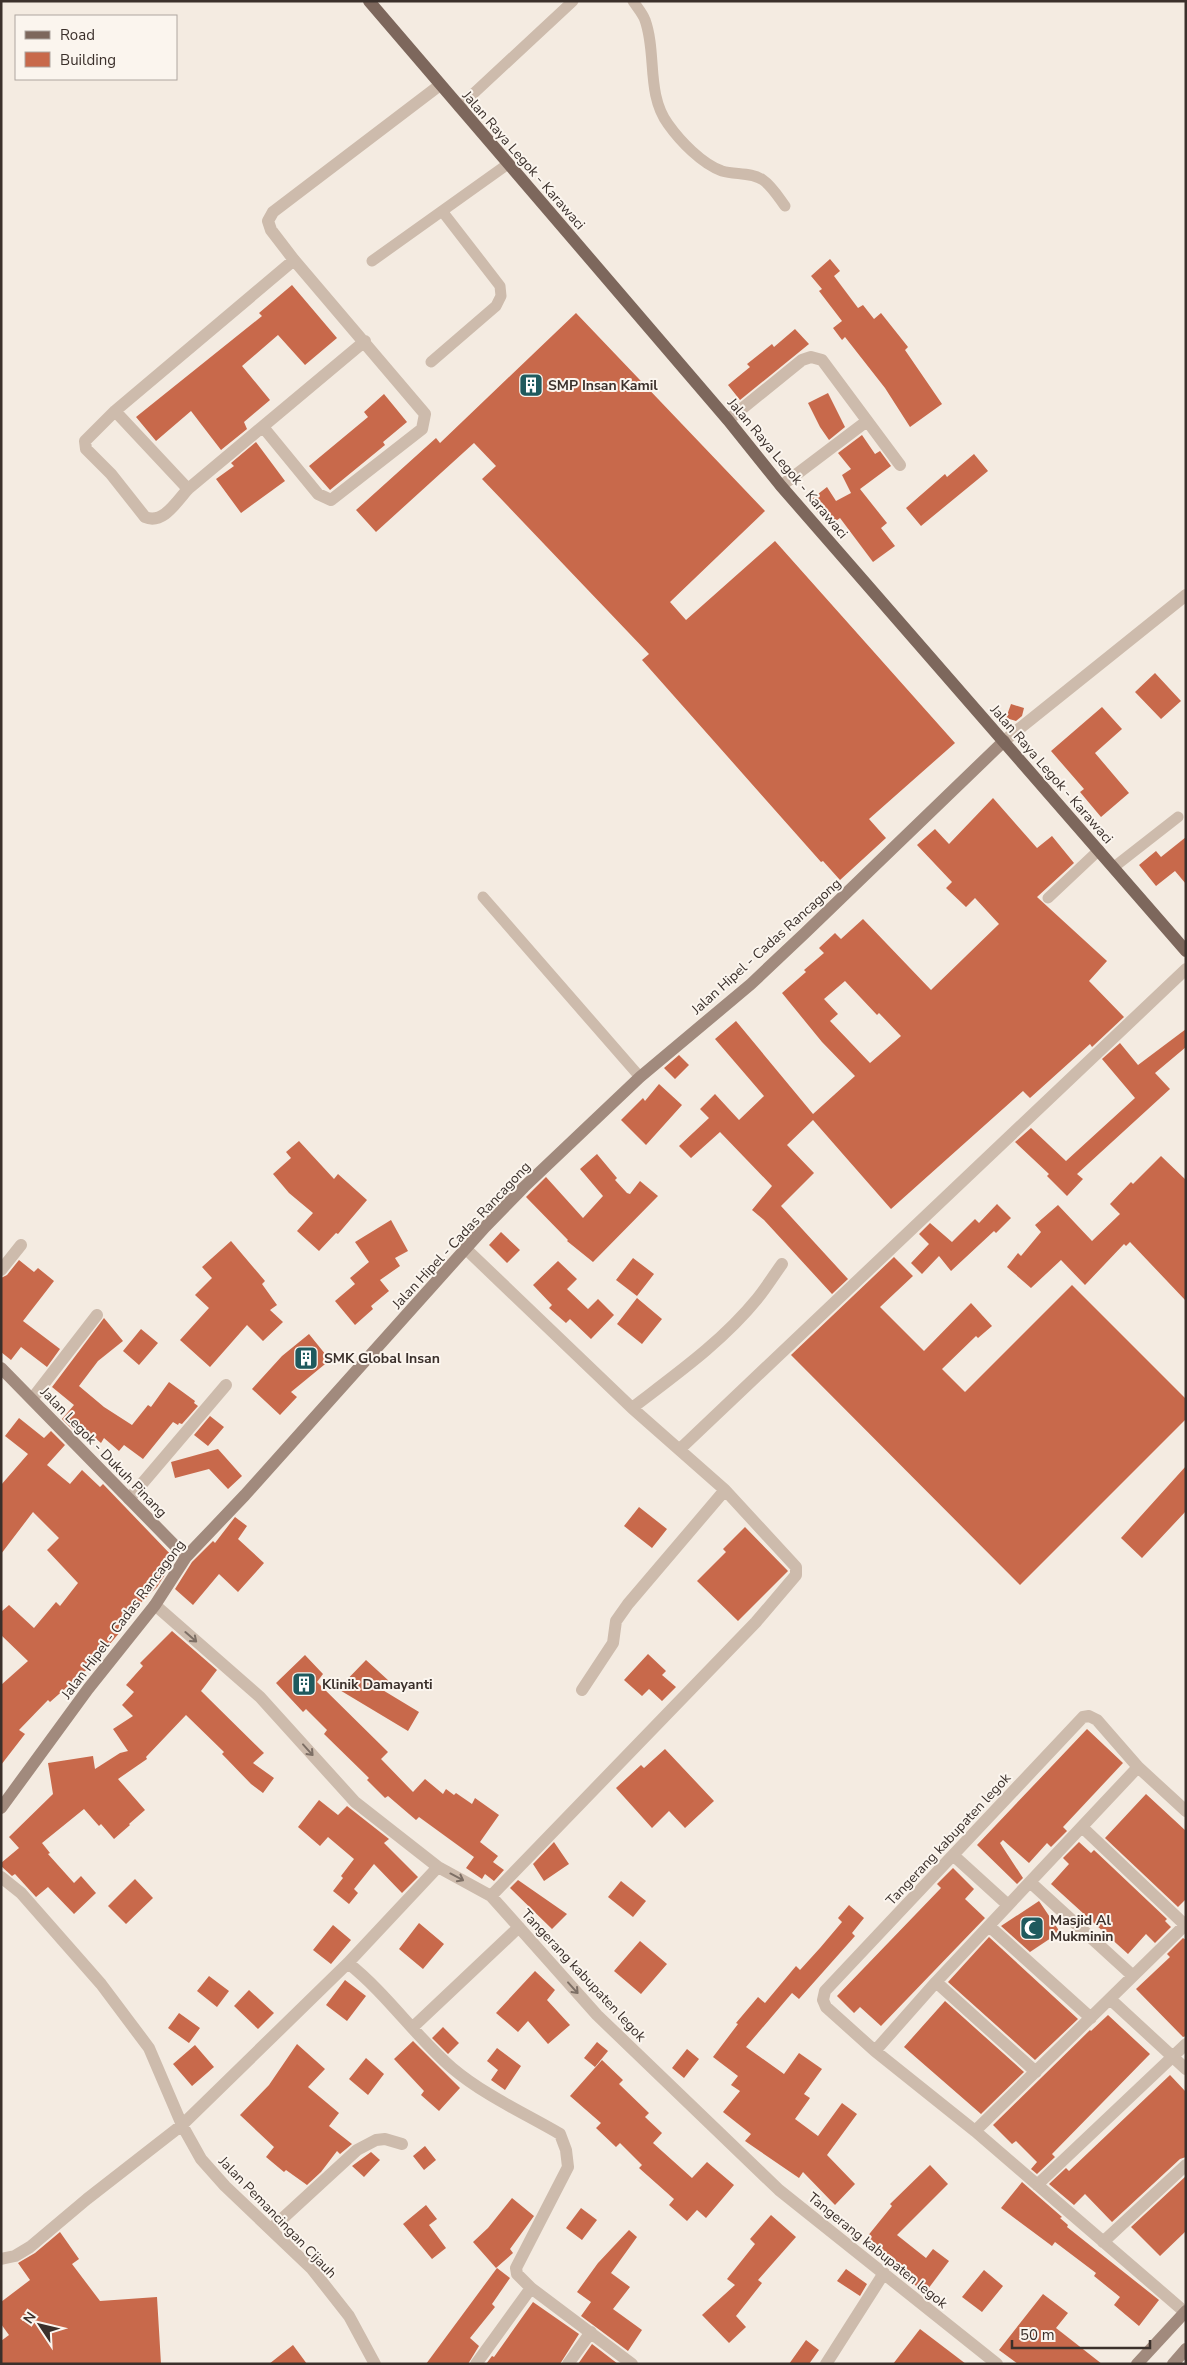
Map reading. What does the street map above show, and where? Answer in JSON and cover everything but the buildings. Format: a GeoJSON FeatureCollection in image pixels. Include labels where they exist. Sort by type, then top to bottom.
{"type":"FeatureCollection","features":[{"type":"Feature","properties":{"kind":"main road","name":"Jalan Raya Legok - Karawaci"},"geometry":{"type":"LineString","coordinates":[[369,1],[728,420],[781,486],[1186,951]]}},
{"type":"Feature","properties":{"kind":"street"},"geometry":{"type":"LineString","coordinates":[[263,427],[318,494],[331,500],[422,428],[425,414],[365,341],[294,260],[272,230],[268,221],[273,212],[440,85]]}},
{"type":"Feature","properties":{"kind":"street"},"geometry":{"type":"LineString","coordinates":[[294,260],[88,436],[85,445],[145,517],[151,519],[162,517],[188,489],[365,341]]}},
{"type":"Feature","properties":{"kind":"street"},"geometry":{"type":"LineString","coordinates":[[728,420],[802,360],[811,357],[822,360],[827,364],[900,465]]}},
{"type":"Feature","properties":{"kind":"street"},"geometry":{"type":"LineString","coordinates":[[115,411],[188,489]]}},
{"type":"Feature","properties":{"kind":"street"},"geometry":{"type":"LineString","coordinates":[[781,486],[867,420]]}},
{"type":"Feature","properties":{"kind":"street"},"geometry":{"type":"LineString","coordinates":[[1004,741],[1186,595]]}},
{"type":"Feature","properties":{"kind":"street","name":"Jalan Hipel - Cadas Rancagong"},"geometry":{"type":"LineString","coordinates":[[1,1808],[88,1689],[155,1604],[186,1557],[524,1187],[640,1078],[758,978],[1004,741]]}},
{"type":"Feature","properties":{"kind":"street"},"geometry":{"type":"LineString","coordinates":[[680,1449],[1186,970]]}},
{"type":"Feature","properties":{"kind":"street"},"geometry":{"type":"LineString","coordinates":[[1,1270],[21,1245]]}},
{"type":"Feature","properties":{"kind":"street"},"geometry":{"type":"LineString","coordinates":[[466,1249],[632,1408],[725,1490],[796,1567],[796,1575],[756,1622],[491,1896]]}},
{"type":"Feature","properties":{"kind":"street"},"geometry":{"type":"LineString","coordinates":[[632,1408],[699,1356],[732,1326],[758,1299],[782,1264]]}},
{"type":"Feature","properties":{"kind":"street"},"geometry":{"type":"LineString","coordinates":[[32,1399],[97,1316]]}},
{"type":"Feature","properties":{"kind":"street","name":"Jalan Legok - Dukuh Pinang"},"geometry":{"type":"LineString","coordinates":[[1,1368],[186,1557]]}},
{"type":"Feature","properties":{"kind":"street"},"geometry":{"type":"LineString","coordinates":[[129,1499],[226,1385]]}},
{"type":"Feature","properties":{"kind":"street"},"geometry":{"type":"LineString","coordinates":[[582,1690],[613,1643],[616,1621],[628,1604],[725,1490]]}},
{"type":"Feature","properties":{"kind":"street","name":"Tangerang kabupaten legok"},"geometry":{"type":"LineString","coordinates":[[155,1604],[260,1697],[355,1802],[438,1867],[491,1896],[597,2015],[779,2190],[997,2364]]}},
{"type":"Feature","properties":{"kind":"street","name":"Tangerang kabupaten legok"},"geometry":{"type":"LineString","coordinates":[[1185,2312],[976,2132],[875,2051],[826,2007],[823,2000],[825,1991],[1083,1718],[1089,1716],[1097,1720],[1138,1767],[1186,1811]]}},
{"type":"Feature","properties":{"kind":"street"},"geometry":{"type":"LineString","coordinates":[[875,2051],[936,1982],[1138,1767]]}},
{"type":"Feature","properties":{"kind":"street"},"geometry":{"type":"LineString","coordinates":[[976,2132],[1186,1924],[1082,1827]]}},
{"type":"Feature","properties":{"kind":"street"},"geometry":{"type":"LineString","coordinates":[[953,1855],[1008,1905]]}},
{"type":"Feature","properties":{"kind":"street"},"geometry":{"type":"LineString","coordinates":[[1,2259],[15,2256],[30,2247],[87,2199],[182,2125],[348,1963],[438,1867]]}},
{"type":"Feature","properties":{"kind":"street","name":"Jalan Pemancingan Cijauh"},"geometry":{"type":"LineString","coordinates":[[1,1877],[21,1893],[101,1984],[149,2048],[182,2125],[202,2158],[213,2172],[264,2224],[272,2229],[312,2269],[349,2316],[375,2364]]}},
{"type":"Feature","properties":{"kind":"street"},"geometry":{"type":"LineString","coordinates":[[1030,1882],[1133,1976]]}},
{"type":"Feature","properties":{"kind":"street"},"geometry":{"type":"LineString","coordinates":[[989,1926],[1091,2018]]}},
{"type":"Feature","properties":{"kind":"street"},"geometry":{"type":"LineString","coordinates":[[413,2027],[519,1927]]}},
{"type":"Feature","properties":{"kind":"street"},"geometry":{"type":"LineString","coordinates":[[348,1963],[371,1982],[446,2063],[470,2082],[560,2134],[568,2158],[568,2167],[516,2268],[520,2278],[531,2288],[632,2364]]}},
{"type":"Feature","properties":{"kind":"street"},"geometry":{"type":"LineString","coordinates":[[936,1982],[1036,2072]]}},
{"type":"Feature","properties":{"kind":"street"},"geometry":{"type":"LineString","coordinates":[[1110,1999],[1186,2070]]}},
{"type":"Feature","properties":{"kind":"street"},"geometry":{"type":"LineString","coordinates":[[1037,2185],[1186,2044]]}},
{"type":"Feature","properties":{"kind":"street"},"geometry":{"type":"LineString","coordinates":[[272,2229],[357,2150],[376,2140],[385,2139],[402,2144]]}},
{"type":"Feature","properties":{"kind":"street"},"geometry":{"type":"LineString","coordinates":[[1103,2242],[1186,2165]]}},
{"type":"Feature","properties":{"kind":"street"},"geometry":{"type":"LineString","coordinates":[[826,2364],[884,2273]]}},
{"type":"Feature","properties":{"kind":"street"},"geometry":{"type":"LineString","coordinates":[[476,2364],[531,2288]]}},
{"type":"Feature","properties":{"kind":"street"},"geometry":{"type":"LineString","coordinates":[[1137,2364],[1185,2312]]}},
{"type":"Feature","properties":{"kind":"street"},"geometry":{"type":"LineString","coordinates":[[568,2364],[591,2332]]}},
{"type":"Feature","properties":{"kind":"street"},"geometry":{"type":"LineString","coordinates":[[1173,2364],[1186,2349]]}},
{"type":"Feature","properties":{"kind":"lane"},"geometry":{"type":"LineString","coordinates":[[459,106],[574,1]]}},
{"type":"Feature","properties":{"kind":"lane"},"geometry":{"type":"LineString","coordinates":[[633,1],[645,18],[650,37],[658,107],[667,123],[686,143],[712,165],[722,171],[757,177],[765,181],[786,206]]}},
{"type":"Feature","properties":{"kind":"lane"},"geometry":{"type":"LineString","coordinates":[[372,261],[508,164]]}},
{"type":"Feature","properties":{"kind":"lane"},"geometry":{"type":"LineString","coordinates":[[431,362],[496,306],[501,296],[500,286],[442,211]]}},
{"type":"Feature","properties":{"kind":"lane"},"geometry":{"type":"LineString","coordinates":[[1114,867],[1178,817]]}},
{"type":"Feature","properties":{"kind":"lane"},"geometry":{"type":"LineString","coordinates":[[1048,898],[1098,850]]}},
{"type":"Feature","properties":{"kind":"lane"},"geometry":{"type":"LineString","coordinates":[[483,897],[640,1078]]}},
{"type":"Feature","properties":{"kind":"place","name":"SMP Insan Kamil"},"geometry":{"type":"Point","coordinates":[531,385]}},
{"type":"Feature","properties":{"kind":"place","name":"SMK Global Insan"},"geometry":{"type":"Point","coordinates":[306,1358]}},
{"type":"Feature","properties":{"kind":"place","name":"Klinik Damayanti"},"geometry":{"type":"Point","coordinates":[304,1684]}},
{"type":"Feature","properties":{"kind":"place","name":"Masjid Al Mukminin"},"geometry":{"type":"Point","coordinates":[1032,1928]}}]}
